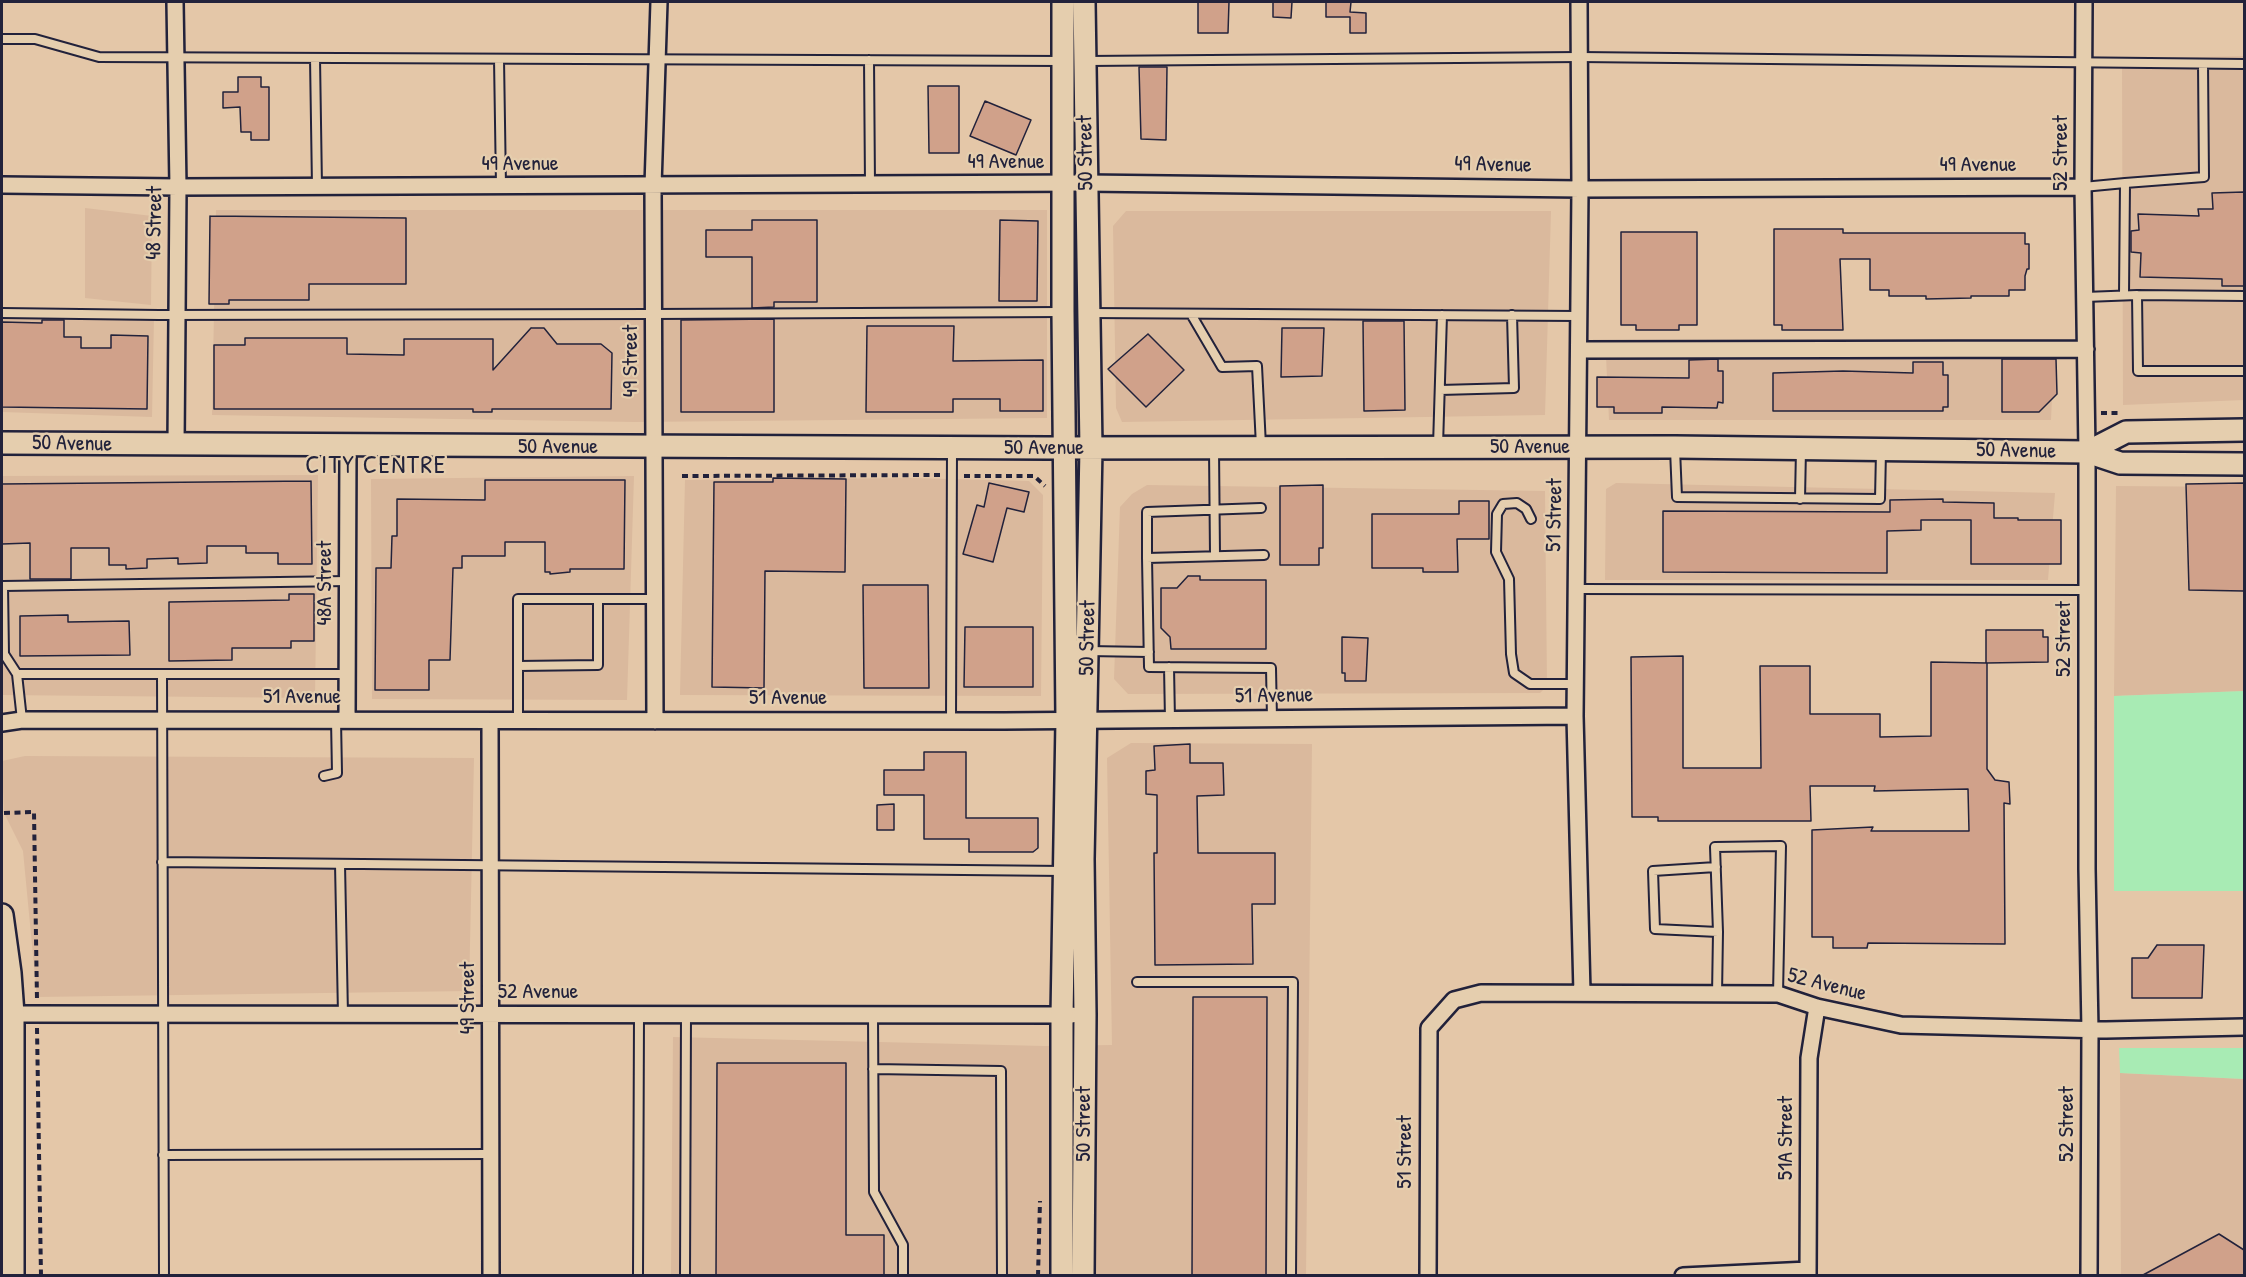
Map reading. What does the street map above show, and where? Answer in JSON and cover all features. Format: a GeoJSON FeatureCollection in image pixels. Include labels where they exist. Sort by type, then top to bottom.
{"type":"FeatureCollection","features":[{"type":"Feature","properties":{"kind":"main road","name":"50 Street"},"geometry":{"type":"LineString","coordinates":[[1063,2],[1062,184],[1065,448],[1083,859],[1085,1015],[1083,1275]]}},
{"type":"Feature","properties":{"kind":"main road","name":"50 Street"},"geometry":{"type":"LineString","coordinates":[[1062,1275],[1062,1016],[1065,871],[1077,720],[1088,651],[1091,448],[1084,2]]}},
{"type":"Feature","properties":{"kind":"main road","name":"50 Avenue"},"geometry":{"type":"LineString","coordinates":[[2087,452],[2126,432],[2244,430]]}},
{"type":"Feature","properties":{"kind":"main road","name":"50 Avenue"},"geometry":{"type":"LineString","coordinates":[[2,443],[952,448],[1675,447],[2087,452],[2120,464],[2244,464]]}},
{"type":"Feature","properties":{"kind":"main road"},"geometry":{"type":"LineString","coordinates":[[2,915],[13,1014],[13,1275]]}},
{"type":"Feature","properties":{"kind":"street","name":"48 Street"},"geometry":{"type":"LineString","coordinates":[[175,2],[178,187],[176,445]]}},
{"type":"Feature","properties":{"kind":"street","name":"49 Street"},"geometry":{"type":"LineString","coordinates":[[655,721],[653,186],[659,2]]}},
{"type":"Feature","properties":{"kind":"street","name":"51 Street"},"geometry":{"type":"LineString","coordinates":[[1579,2],[1580,189],[1575,716],[1582,993]]}},
{"type":"Feature","properties":{"kind":"street","name":"52 Street"},"geometry":{"type":"LineString","coordinates":[[2084,2],[2083,187],[2090,1030],[2089,1275]]}},
{"type":"Feature","properties":{"kind":"street","name":"49 Avenue"},"geometry":{"type":"LineString","coordinates":[[2,185],[317,187],[1086,183],[1580,189],[2083,187]]}},
{"type":"Feature","properties":{"kind":"street"},"geometry":{"type":"LineString","coordinates":[[1579,350],[2086,349]]}},
{"type":"Feature","properties":{"kind":"street","name":"48A Street"},"geometry":{"type":"LineString","coordinates":[[342,720],[347,674],[348,446]]}},
{"type":"Feature","properties":{"kind":"street","name":"51 Avenue"},"geometry":{"type":"LineString","coordinates":[[2,723],[22,720],[951,721],[1575,716]]}},
{"type":"Feature","properties":{"kind":"street","name":"49 Street"},"geometry":{"type":"LineString","coordinates":[[490,721],[491,1275]]}},
{"type":"Feature","properties":{"kind":"street","name":"52 Avenue"},"geometry":{"type":"LineString","coordinates":[[1429,1028],[1454,1000],[1481,993],[1778,994],[1817,1007],[1901,1025],[2090,1030],[2244,1027]]}},
{"type":"Feature","properties":{"kind":"street","name":"51A Street"},"geometry":{"type":"LineString","coordinates":[[1683,1275],[1808,1273],[1809,1058],[1817,1007]]}},
{"type":"Feature","properties":{"kind":"street","name":"52 Avenue"},"geometry":{"type":"LineString","coordinates":[[13,1014],[1085,1015]]}},
{"type":"Feature","properties":{"kind":"street","name":"51 Street"},"geometry":{"type":"LineString","coordinates":[[1428,1275],[1429,1028]]}},
{"type":"Feature","properties":{"kind":"lane"},"geometry":{"type":"LineString","coordinates":[[2,39],[35,39],[99,57],[1063,61],[1580,57],[2244,64]]}},
{"type":"Feature","properties":{"kind":"lane"},"geometry":{"type":"LineString","coordinates":[[315,58],[317,187]]}},
{"type":"Feature","properties":{"kind":"lane"},"geometry":{"type":"LineString","coordinates":[[499,59],[501,186]]}},
{"type":"Feature","properties":{"kind":"lane"},"geometry":{"type":"LineString","coordinates":[[869,60],[870,185]]}},
{"type":"Feature","properties":{"kind":"lane"},"geometry":{"type":"LineString","coordinates":[[2083,187],[2204,177],[2203,64]]}},
{"type":"Feature","properties":{"kind":"lane"},"geometry":{"type":"LineString","coordinates":[[2124,295],[2125,183]]}},
{"type":"Feature","properties":{"kind":"lane"},"geometry":{"type":"LineString","coordinates":[[2137,295],[2138,371],[2244,371]]}},
{"type":"Feature","properties":{"kind":"lane"},"geometry":{"type":"LineString","coordinates":[[2085,297],[2244,296]]}},
{"type":"Feature","properties":{"kind":"lane"},"geometry":{"type":"LineString","coordinates":[[2,313],[653,315],[1063,312]]}},
{"type":"Feature","properties":{"kind":"lane"},"geometry":{"type":"LineString","coordinates":[[1089,313],[1579,316]]}},
{"type":"Feature","properties":{"kind":"lane"},"geometry":{"type":"LineString","coordinates":[[1191,314],[1222,367],[1257,366],[1261,448]]}},
{"type":"Feature","properties":{"kind":"lane"},"geometry":{"type":"LineString","coordinates":[[1437,447],[1442,315]]}},
{"type":"Feature","properties":{"kind":"lane"},"geometry":{"type":"LineString","coordinates":[[1440,390],[1514,388],[1512,315]]}},
{"type":"Feature","properties":{"kind":"lane"},"geometry":{"type":"LineString","coordinates":[[1675,447],[1677,497],[1800,499],[1880,499],[1881,449]]}},
{"type":"Feature","properties":{"kind":"lane"},"geometry":{"type":"LineString","coordinates":[[951,721],[952,448]]}},
{"type":"Feature","properties":{"kind":"lane"},"geometry":{"type":"LineString","coordinates":[[1215,448],[1215,555]]}},
{"type":"Feature","properties":{"kind":"lane"},"geometry":{"type":"LineString","coordinates":[[1800,499],[1801,449]]}},
{"type":"Feature","properties":{"kind":"lane"},"geometry":{"type":"LineString","coordinates":[[1532,519],[1526,509],[1517,503],[1503,504],[1497,514],[1496,552],[1509,579],[1511,654],[1514,673],[1530,684],[1575,684]]}},
{"type":"Feature","properties":{"kind":"lane"},"geometry":{"type":"LineString","coordinates":[[1261,508],[1147,512],[1149,667],[1271,668],[1272,719]]}},
{"type":"Feature","properties":{"kind":"lane"},"geometry":{"type":"LineString","coordinates":[[1147,558],[1264,555]]}},
{"type":"Feature","properties":{"kind":"lane"},"geometry":{"type":"LineString","coordinates":[[22,720],[17,674],[4,654],[3,586],[348,581]]}},
{"type":"Feature","properties":{"kind":"lane"},"geometry":{"type":"LineString","coordinates":[[1576,589],[2087,590]]}},
{"type":"Feature","properties":{"kind":"lane"},"geometry":{"type":"LineString","coordinates":[[518,721],[518,599],[654,599]]}},
{"type":"Feature","properties":{"kind":"lane"},"geometry":{"type":"LineString","coordinates":[[518,666],[598,665],[598,599]]}},
{"type":"Feature","properties":{"kind":"lane"},"geometry":{"type":"LineString","coordinates":[[1088,651],[1149,652]]}},
{"type":"Feature","properties":{"kind":"lane"},"geometry":{"type":"LineString","coordinates":[[1169,667],[1170,720]]}},
{"type":"Feature","properties":{"kind":"lane"},"geometry":{"type":"LineString","coordinates":[[17,674],[347,674]]}},
{"type":"Feature","properties":{"kind":"lane"},"geometry":{"type":"LineString","coordinates":[[162,674],[164,1275]]}},
{"type":"Feature","properties":{"kind":"lane"},"geometry":{"type":"LineString","coordinates":[[324,776],[337,773],[342,720]]}},
{"type":"Feature","properties":{"kind":"lane"},"geometry":{"type":"LineString","coordinates":[[1717,995],[1718,932],[1715,847],[1781,846],[1778,994]]}},
{"type":"Feature","properties":{"kind":"lane"},"geometry":{"type":"LineString","coordinates":[[162,862],[1065,871]]}},
{"type":"Feature","properties":{"kind":"lane"},"geometry":{"type":"LineString","coordinates":[[340,864],[343,1015]]}},
{"type":"Feature","properties":{"kind":"lane"},"geometry":{"type":"LineString","coordinates":[[1716,867],[1653,871],[1654,918],[1655,929],[1718,932]]}},
{"type":"Feature","properties":{"kind":"lane"},"geometry":{"type":"LineString","coordinates":[[1137,982],[1293,982],[1291,1275]]}},
{"type":"Feature","properties":{"kind":"lane"},"geometry":{"type":"LineString","coordinates":[[638,1275],[639,1015]]}},
{"type":"Feature","properties":{"kind":"lane"},"geometry":{"type":"LineString","coordinates":[[685,1275],[686,1015]]}},
{"type":"Feature","properties":{"kind":"lane"},"geometry":{"type":"LineString","coordinates":[[873,1015],[874,1192],[903,1245],[903,1275]]}},
{"type":"Feature","properties":{"kind":"lane"},"geometry":{"type":"LineString","coordinates":[[873,1070],[1001,1071],[1002,1275]]}},
{"type":"Feature","properties":{"kind":"lane"},"geometry":{"type":"LineString","coordinates":[[163,1155],[491,1154]]}},
{"type":"Feature","properties":{"kind":"path"},"geometry":{"type":"LineString","coordinates":[[682,477],[1034,476],[1050,491]]}},
{"type":"Feature","properties":{"kind":"shaded area"},"geometry":{"type":"Polygon","coordinates":[[[2244,56],[2244,400],[2123,405],[2122,59],[2244,56]]]}},
{"type":"Feature","properties":{"kind":"shaded area"},"geometry":{"type":"Polygon","coordinates":[[[85,208],[152,216],[151,305],[85,298],[85,208]]]}},
{"type":"Feature","properties":{"kind":"shaded area"},"geometry":{"type":"Polygon","coordinates":[[[216,210],[1047,210],[1047,418],[635,422],[212,415],[216,210]]]}},
{"type":"Feature","properties":{"kind":"shaded area"},"geometry":{"type":"Polygon","coordinates":[[[1126,211],[1551,211],[1545,415],[1122,422],[1116,408],[1113,226],[1126,211]]]}},
{"type":"Feature","properties":{"kind":"shaded area"},"geometry":{"type":"Polygon","coordinates":[[[2,313],[154,317],[152,417],[2,412],[2,313]]]}},
{"type":"Feature","properties":{"kind":"shaded area"},"geometry":{"type":"Polygon","coordinates":[[[2054,352],[2051,420],[1609,420],[1606,356],[2054,352]]]}},
{"type":"Feature","properties":{"kind":"shaded area"},"geometry":{"type":"Polygon","coordinates":[[[318,475],[315,698],[2,695],[2,476],[318,475]]]}},
{"type":"Feature","properties":{"kind":"shaded area"},"geometry":{"type":"Polygon","coordinates":[[[634,476],[627,700],[372,699],[371,479],[634,476]]]}},
{"type":"Feature","properties":{"kind":"shaded area"},"geometry":{"type":"Polygon","coordinates":[[[910,478],[1029,481],[1043,495],[1041,696],[680,695],[685,480],[910,478]]]}},
{"type":"Feature","properties":{"kind":"shaded area"},"geometry":{"type":"Polygon","coordinates":[[[1616,483],[2055,493],[2048,580],[1605,580],[1606,489],[1616,483]]]}},
{"type":"Feature","properties":{"kind":"shaded area"},"geometry":{"type":"Polygon","coordinates":[[[1147,485],[1545,491],[1547,686],[1540,693],[1128,694],[1114,679],[1120,507],[1132,494],[1147,485]]]}},
{"type":"Feature","properties":{"kind":"shaded area"},"geometry":{"type":"Polygon","coordinates":[[[2116,486],[2244,487],[2244,691],[2114,696],[2116,486]]]}},
{"type":"Feature","properties":{"kind":"shaded area"},"geometry":{"type":"Polygon","coordinates":[[[1131,743],[1312,744],[1306,1275],[671,1276],[673,1037],[1044,1046],[1112,1045],[1107,758],[1131,743]]]}},
{"type":"Feature","properties":{"kind":"shaded area"},"geometry":{"type":"Polygon","coordinates":[[[25,756],[474,758],[469,991],[37,997],[23,851],[4,813],[2,761],[25,756]]]}},
{"type":"Feature","properties":{"kind":"shaded area"},"geometry":{"type":"Polygon","coordinates":[[[2120,1073],[2244,1079],[2244,1275],[2121,1275],[2120,1073]]]}},
{"type":"Feature","properties":{"kind":"green space"},"geometry":{"type":"Polygon","coordinates":[[[2244,691],[2244,891],[2114,891],[2114,696],[2244,691]]]}},
{"type":"Feature","properties":{"kind":"green space"},"geometry":{"type":"Polygon","coordinates":[[[2119,1048],[2244,1048],[2244,1079],[2120,1073],[2119,1048]]]}},
{"type":"Feature","properties":{"kind":"building"},"geometry":{"type":"Polygon","coordinates":[[[1198,2],[1229,2],[1228,33],[1198,33],[1198,2]]]}},
{"type":"Feature","properties":{"kind":"building"},"geometry":{"type":"Polygon","coordinates":[[[1273,2],[1292,2],[1291,18],[1273,17],[1273,2]]]}},
{"type":"Feature","properties":{"kind":"building"},"geometry":{"type":"Polygon","coordinates":[[[1326,2],[1351,2],[1350,12],[1366,13],[1366,33],[1350,33],[1350,17],[1326,17],[1326,2]]]}},
{"type":"Feature","properties":{"kind":"building"},"geometry":{"type":"Polygon","coordinates":[[[1139,67],[1167,67],[1166,140],[1141,139],[1139,67]]]}},
{"type":"Feature","properties":{"kind":"building"},"geometry":{"type":"Polygon","coordinates":[[[238,77],[261,77],[261,87],[269,87],[269,140],[251,140],[251,132],[241,132],[240,107],[223,108],[223,92],[238,92],[238,77]]]}},
{"type":"Feature","properties":{"kind":"building"},"geometry":{"type":"Polygon","coordinates":[[[928,86],[959,86],[959,153],[929,153],[928,86]]]}},
{"type":"Feature","properties":{"kind":"building"},"geometry":{"type":"Polygon","coordinates":[[[985,101],[1031,120],[1016,155],[970,136],[985,101]]]}},
{"type":"Feature","properties":{"kind":"building"},"geometry":{"type":"Polygon","coordinates":[[[2244,192],[2244,286],[2222,286],[2222,279],[2140,277],[2141,253],[2131,252],[2131,231],[2139,230],[2138,214],[2199,216],[2198,209],[2213,209],[2212,193],[2244,192]]]}},
{"type":"Feature","properties":{"kind":"building"},"geometry":{"type":"Polygon","coordinates":[[[210,216],[406,218],[406,284],[309,284],[309,300],[229,300],[229,304],[209,304],[210,216]]]}},
{"type":"Feature","properties":{"kind":"building"},"geometry":{"type":"Polygon","coordinates":[[[752,220],[817,220],[817,302],[774,302],[774,307],[752,308],[752,257],[706,257],[706,230],[752,230],[752,220]]]}},
{"type":"Feature","properties":{"kind":"building"},"geometry":{"type":"Polygon","coordinates":[[[1000,220],[1038,221],[1037,301],[999,301],[1000,220]]]}},
{"type":"Feature","properties":{"kind":"building"},"geometry":{"type":"Polygon","coordinates":[[[1774,229],[1843,229],[1843,233],[2025,233],[2025,244],[2029,244],[2029,269],[2025,276],[2025,290],[2009,290],[2009,296],[1971,296],[1971,298],[1926,299],[1926,296],[1889,296],[1889,290],[1870,290],[1870,259],[1840,259],[1843,330],[1782,330],[1782,325],[1774,325],[1774,229]]]}},
{"type":"Feature","properties":{"kind":"building"},"geometry":{"type":"Polygon","coordinates":[[[1621,232],[1697,232],[1697,325],[1679,325],[1679,330],[1636,330],[1636,325],[1621,325],[1621,232]]]}},
{"type":"Feature","properties":{"kind":"building"},"geometry":{"type":"Polygon","coordinates":[[[774,319],[774,412],[681,412],[681,320],[774,319]]]}},
{"type":"Feature","properties":{"kind":"building"},"geometry":{"type":"Polygon","coordinates":[[[42,320],[64,320],[64,337],[81,337],[81,348],[111,348],[111,335],[148,336],[147,409],[2,407],[2,322],[42,323],[42,320]]]}},
{"type":"Feature","properties":{"kind":"building"},"geometry":{"type":"Polygon","coordinates":[[[1363,321],[1404,321],[1405,410],[1364,411],[1363,321]]]}},
{"type":"Feature","properties":{"kind":"building"},"geometry":{"type":"Polygon","coordinates":[[[867,326],[954,326],[953,361],[1043,360],[1043,411],[1000,411],[1000,399],[953,399],[953,412],[866,412],[867,326]]]}},
{"type":"Feature","properties":{"kind":"building"},"geometry":{"type":"Polygon","coordinates":[[[531,328],[544,328],[557,344],[601,344],[612,353],[611,409],[492,409],[492,412],[473,412],[473,409],[214,409],[214,345],[245,345],[245,338],[347,338],[347,354],[404,355],[404,339],[493,339],[493,370],[531,328]]]}},
{"type":"Feature","properties":{"kind":"building"},"geometry":{"type":"Polygon","coordinates":[[[1282,328],[1324,328],[1322,376],[1281,377],[1282,328]]]}},
{"type":"Feature","properties":{"kind":"building"},"geometry":{"type":"Polygon","coordinates":[[[1148,334],[1184,370],[1146,407],[1108,369],[1148,334]]]}},
{"type":"Feature","properties":{"kind":"building"},"geometry":{"type":"Polygon","coordinates":[[[1718,359],[1718,371],[1723,371],[1723,403],[1718,402],[1717,408],[1662,407],[1662,413],[1614,413],[1614,407],[1597,407],[1597,377],[1689,378],[1689,360],[1718,359]]]}},
{"type":"Feature","properties":{"kind":"building"},"geometry":{"type":"Polygon","coordinates":[[[2002,359],[2056,359],[2057,394],[2039,412],[2002,412],[2002,359]]]}},
{"type":"Feature","properties":{"kind":"building"},"geometry":{"type":"Polygon","coordinates":[[[1913,362],[1943,362],[1943,375],[1948,375],[1948,407],[1943,407],[1943,411],[1773,411],[1773,373],[1843,371],[1913,373],[1913,362]]]}},
{"type":"Feature","properties":{"kind":"building"},"geometry":{"type":"Polygon","coordinates":[[[773,478],[846,479],[845,572],[765,571],[764,688],[712,687],[714,482],[773,482],[773,478]]]}},
{"type":"Feature","properties":{"kind":"building"},"geometry":{"type":"Polygon","coordinates":[[[485,480],[625,480],[624,569],[570,569],[570,572],[550,574],[550,572],[545,572],[545,542],[505,542],[505,556],[462,556],[462,568],[453,568],[450,660],[429,660],[429,690],[375,690],[376,568],[391,568],[392,536],[397,536],[397,499],[485,500],[485,480]]]}},
{"type":"Feature","properties":{"kind":"building"},"geometry":{"type":"Polygon","coordinates":[[[311,481],[312,564],[278,564],[278,553],[246,553],[246,546],[207,546],[207,563],[178,564],[178,558],[147,559],[147,568],[126,569],[126,565],[109,565],[109,548],[71,548],[71,579],[30,579],[30,543],[2,544],[2,484],[311,481]]]}},
{"type":"Feature","properties":{"kind":"building"},"geometry":{"type":"Polygon","coordinates":[[[989,483],[1029,492],[1024,512],[1007,508],[993,562],[963,554],[977,505],[984,507],[989,483]]]}},
{"type":"Feature","properties":{"kind":"building"},"geometry":{"type":"Polygon","coordinates":[[[2244,483],[2244,591],[2189,590],[2186,484],[2244,483]]]}},
{"type":"Feature","properties":{"kind":"building"},"geometry":{"type":"Polygon","coordinates":[[[1323,485],[1323,548],[1319,548],[1319,565],[1280,565],[1280,486],[1323,485]]]}},
{"type":"Feature","properties":{"kind":"building"},"geometry":{"type":"Polygon","coordinates":[[[1943,499],[1943,502],[1994,503],[1994,518],[2061,520],[2061,564],[1971,564],[1971,520],[1921,520],[1921,530],[1887,531],[1887,573],[1663,572],[1663,511],[1890,512],[1890,500],[1943,499]]]}},
{"type":"Feature","properties":{"kind":"building"},"geometry":{"type":"Polygon","coordinates":[[[1459,501],[1489,501],[1489,539],[1457,539],[1458,572],[1423,572],[1423,568],[1372,568],[1372,514],[1459,514],[1459,501]]]}},
{"type":"Feature","properties":{"kind":"building"},"geometry":{"type":"Polygon","coordinates":[[[1188,576],[1200,576],[1200,580],[1266,580],[1266,649],[1171,649],[1170,637],[1161,628],[1161,588],[1177,588],[1188,576]]]}},
{"type":"Feature","properties":{"kind":"building"},"geometry":{"type":"Polygon","coordinates":[[[863,585],[928,585],[929,688],[864,688],[863,585]]]}},
{"type":"Feature","properties":{"kind":"building"},"geometry":{"type":"Polygon","coordinates":[[[289,594],[314,594],[314,641],[291,641],[291,648],[232,648],[232,660],[169,661],[169,602],[289,600],[289,594]]]}},
{"type":"Feature","properties":{"kind":"building"},"geometry":{"type":"Polygon","coordinates":[[[68,615],[68,622],[129,621],[130,655],[20,656],[20,616],[68,615]]]}},
{"type":"Feature","properties":{"kind":"building"},"geometry":{"type":"Polygon","coordinates":[[[965,627],[1033,627],[1033,687],[964,687],[965,627]]]}},
{"type":"Feature","properties":{"kind":"building"},"geometry":{"type":"Polygon","coordinates":[[[1986,630],[2043,630],[2043,637],[2048,637],[2048,662],[1986,663],[1986,630]]]}},
{"type":"Feature","properties":{"kind":"building"},"geometry":{"type":"Polygon","coordinates":[[[1342,637],[1368,638],[1366,681],[1345,681],[1345,673],[1342,673],[1342,637]]]}},
{"type":"Feature","properties":{"kind":"building"},"geometry":{"type":"Polygon","coordinates":[[[1683,656],[1683,768],[1761,768],[1760,666],[1810,666],[1810,714],[1880,714],[1880,737],[1931,736],[1931,662],[1987,663],[1987,769],[1995,780],[2009,782],[2010,804],[2004,803],[2005,944],[1868,943],[1867,948],[1833,948],[1833,937],[1812,937],[1812,830],[1873,827],[1871,831],[1969,831],[1968,789],[1874,791],[1875,786],[1810,786],[1811,821],[1658,821],[1658,817],[1632,817],[1631,657],[1683,656]]]}},
{"type":"Feature","properties":{"kind":"building"},"geometry":{"type":"Polygon","coordinates":[[[1190,744],[1190,763],[1223,763],[1224,795],[1197,796],[1198,853],[1275,853],[1275,904],[1252,904],[1253,964],[1155,965],[1154,853],[1157,853],[1157,795],[1146,794],[1146,771],[1155,770],[1154,746],[1190,744]]]}},
{"type":"Feature","properties":{"kind":"building"},"geometry":{"type":"Polygon","coordinates":[[[924,752],[966,752],[966,818],[1038,818],[1038,848],[1033,852],[969,852],[969,839],[924,839],[924,795],[884,795],[884,770],[924,770],[924,752]]]}},
{"type":"Feature","properties":{"kind":"building"},"geometry":{"type":"Polygon","coordinates":[[[894,804],[894,830],[877,830],[877,805],[894,804]]]}},
{"type":"Feature","properties":{"kind":"building"},"geometry":{"type":"Polygon","coordinates":[[[2157,945],[2204,945],[2202,998],[2132,998],[2132,958],[2148,958],[2157,945]]]}},
{"type":"Feature","properties":{"kind":"building"},"geometry":{"type":"Polygon","coordinates":[[[1193,997],[1267,997],[1266,1275],[1192,1275],[1193,997]]]}},
{"type":"Feature","properties":{"kind":"building"},"geometry":{"type":"Polygon","coordinates":[[[717,1063],[846,1063],[846,1235],[884,1235],[884,1275],[716,1275],[717,1063]]]}},
{"type":"Feature","properties":{"kind":"building"},"geometry":{"type":"Polygon","coordinates":[[[2219,1234],[2244,1250],[2244,1275],[2143,1275],[2219,1234]]]}},
{"type":"Feature","properties":{"kind":"district","name":"CITY CENTRE"},"geometry":{"type":"Point","coordinates":[376,466]}}]}
